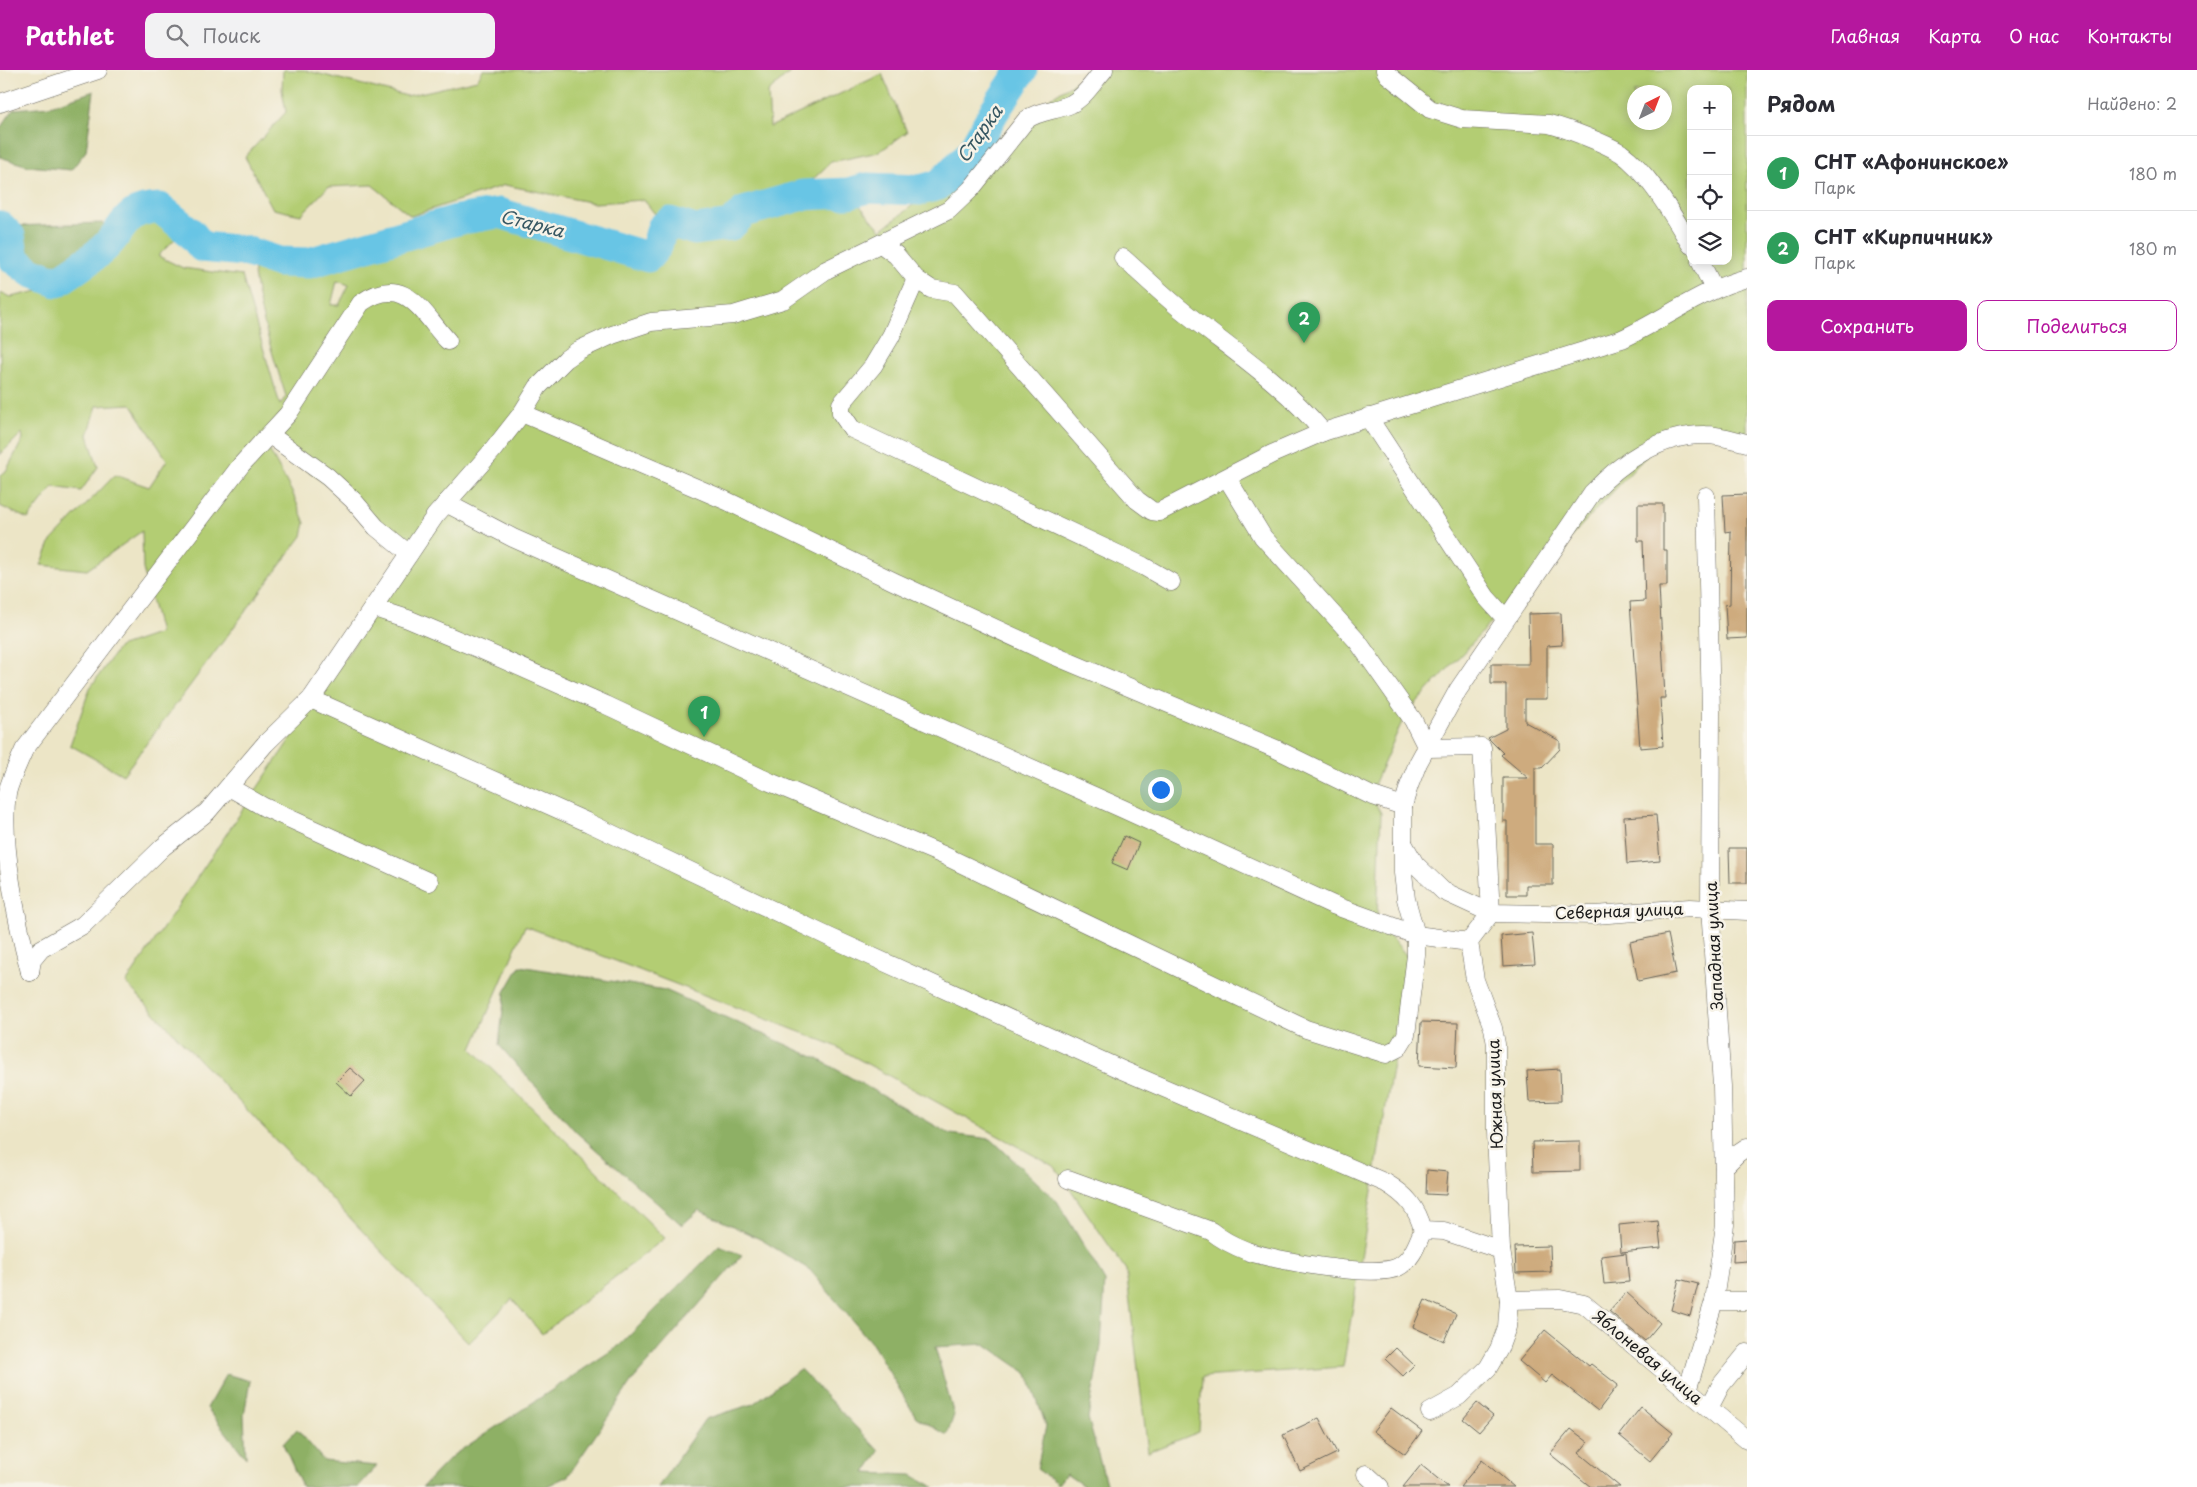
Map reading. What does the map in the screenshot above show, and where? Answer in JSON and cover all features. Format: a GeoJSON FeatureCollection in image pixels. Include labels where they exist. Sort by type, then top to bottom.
{"type":"FeatureCollection","features":[{"type":"Feature","properties":{"kind":"street"},"geometry":{"type":"LineString","coordinates":[[0,103],[98,70]]}},
{"type":"Feature","properties":{"kind":"street"},"geometry":{"type":"LineString","coordinates":[[448,341],[408,296],[397,291],[380,292],[370,296],[354,311],[301,396],[270,435],[240,465],[203,518],[24,750],[7,794],[3,817],[9,878],[30,972],[32,960],[41,949],[83,925],[163,847],[207,812],[265,744],[312,700],[409,554],[446,503],[522,414],[538,387],[566,358],[612,335],[652,322],[716,318],[773,304],[826,270],[949,210],[971,189],[1026,120],[1032,115],[1071,104],[1083,96],[1104,70]]}},
{"type":"Feature","properties":{"kind":"street"},"geometry":{"type":"LineString","coordinates":[[1386,70],[1388,76],[1430,109],[1462,119],[1549,124],[1563,128],[1621,153],[1638,170],[1667,206],[1687,238]]}},
{"type":"Feature","properties":{"kind":"street"},"geometry":{"type":"LineString","coordinates":[[881,244],[896,256],[916,279],[932,288],[955,293],[1131,493],[1152,511],[1159,512],[1323,432],[1622,338],[1642,330],[1676,308],[1714,289],[1747,278]]}},
{"type":"Feature","properties":{"kind":"street"},"geometry":{"type":"LineString","coordinates":[[1123,258],[1178,307],[1257,366],[1308,414],[1323,432]]}},
{"type":"Feature","properties":{"kind":"street"},"geometry":{"type":"LineString","coordinates":[[1702,265],[1714,289]]}},
{"type":"Feature","properties":{"kind":"street"},"geometry":{"type":"LineString","coordinates":[[916,279],[891,336],[873,366],[840,404],[841,413],[852,429],[1143,566],[1171,582]]}},
{"type":"Feature","properties":{"kind":"street"},"geometry":{"type":"LineString","coordinates":[[522,414],[727,501],[894,582],[1055,656],[1276,749],[1370,795],[1403,806]]}},
{"type":"Feature","properties":{"kind":"street"},"geometry":{"type":"LineString","coordinates":[[1368,417],[1486,597],[1505,618]]}},
{"type":"Feature","properties":{"kind":"street"},"geometry":{"type":"LineString","coordinates":[[270,435],[328,477],[353,500],[376,527],[409,554]]}},
{"type":"Feature","properties":{"kind":"street"},"geometry":{"type":"LineString","coordinates":[[374,608],[408,619],[484,651],[606,704],[770,782],[942,854],[1306,1028],[1386,1054],[1398,1048],[1406,1035],[1416,935],[1406,899],[1402,843],[1403,806],[1418,763],[1458,690],[1505,618],[1592,493],[1609,475],[1626,462],[1670,441],[1694,435],[1708,435],[1747,443]]}},
{"type":"Feature","properties":{"kind":"street"},"geometry":{"type":"LineString","coordinates":[[1227,478],[1263,537],[1358,642],[1413,720],[1427,748]]}},
{"type":"Feature","properties":{"kind":"street","name":"Западная улица"},"geometry":{"type":"LineString","coordinates":[[1688,1391],[1714,1301],[1724,1225],[1722,1086],[1710,908],[1711,712],[1706,496]]}},
{"type":"Feature","properties":{"kind":"street"},"geometry":{"type":"LineString","coordinates":[[446,503],[513,538],[1121,808],[1228,859],[1333,905],[1416,935],[1469,942],[1491,913],[1482,747],[1427,748]]}},
{"type":"Feature","properties":{"kind":"street"},"geometry":{"type":"LineString","coordinates":[[312,700],[588,823],[829,937],[1104,1062],[1386,1183],[1410,1201],[1419,1214],[1423,1230],[1413,1253],[1407,1262],[1398,1268],[1388,1271],[1320,1267],[1249,1252],[1225,1242],[1210,1231],[1068,1179]]}},
{"type":"Feature","properties":{"kind":"street"},"geometry":{"type":"LineString","coordinates":[[229,786],[264,808],[429,882]]}},
{"type":"Feature","properties":{"kind":"street"},"geometry":{"type":"LineString","coordinates":[[1402,843],[1415,864],[1443,891],[1491,913]]}},
{"type":"Feature","properties":{"kind":"street","name":"Северная улица"},"geometry":{"type":"LineString","coordinates":[[1491,913],[1595,915],[1710,908],[1747,911]]}},
{"type":"Feature","properties":{"kind":"street","name":"Южная улица"},"geometry":{"type":"LineString","coordinates":[[1430,1412],[1459,1396],[1488,1368],[1499,1349],[1507,1326],[1509,1300],[1501,1250],[1496,1131],[1496,1044],[1493,1028],[1475,980],[1469,942]]}},
{"type":"Feature","properties":{"kind":"street"},"geometry":{"type":"LineString","coordinates":[[1724,1168],[1738,1152],[1747,1147]]}},
{"type":"Feature","properties":{"kind":"street"},"geometry":{"type":"LineString","coordinates":[[1423,1230],[1444,1231],[1501,1250]]}},
{"type":"Feature","properties":{"kind":"street","name":"Яблоневая улица"},"geometry":{"type":"LineString","coordinates":[[1509,1300],[1560,1299],[1584,1304],[1747,1440]]}},
{"type":"Feature","properties":{"kind":"street"},"geometry":{"type":"LineString","coordinates":[[1714,1301],[1747,1301]]}},
{"type":"Feature","properties":{"kind":"street"},"geometry":{"type":"LineString","coordinates":[[1709,1408],[1721,1385],[1747,1353]]}},
{"type":"Feature","properties":{"kind":"street"},"geometry":{"type":"LineString","coordinates":[[1366,1474],[1380,1487]]}},
{"type":"Feature","properties":{"kind":"green space"},"geometry":{"type":"Polygon","coordinates":[[[283,70],[304,70],[407,96],[477,80],[483,70],[793,70],[768,92],[770,127],[882,74],[907,132],[879,152],[831,162],[809,183],[738,203],[731,217],[696,220],[654,213],[644,200],[594,203],[505,185],[411,216],[372,185],[328,187],[301,215],[273,209],[245,157],[286,112],[282,90],[283,70]]]}},
{"type":"Feature","properties":{"kind":"green space"},"geometry":{"type":"Polygon","coordinates":[[[1094,70],[1747,70],[1747,440],[1675,425],[1405,715],[1370,794],[1381,813],[1377,920],[1410,960],[1343,1367],[1202,1377],[1199,1432],[1148,1452],[1126,1270],[1055,1167],[831,1044],[525,926],[472,1049],[665,1238],[542,1334],[512,1299],[469,1343],[126,983],[415,554],[260,433],[293,494],[305,523],[302,536],[123,775],[70,745],[90,688],[119,647],[160,633],[143,569],[142,531],[87,570],[41,565],[51,541],[115,475],[149,487],[167,460],[131,404],[97,406],[88,435],[98,467],[81,491],[53,487],[28,519],[0,506],[0,475],[6,471],[23,439],[22,433],[0,455],[0,293],[11,297],[57,287],[115,248],[130,220],[143,212],[158,211],[182,232],[158,256],[183,268],[242,276],[280,405],[286,396],[261,311],[252,258],[279,266],[307,271],[365,255],[369,246],[457,220],[499,213],[648,257],[657,246],[662,228],[670,222],[695,230],[731,225],[744,212],[803,195],[849,193],[881,230],[1050,98],[1094,70]],[[337,281],[331,305],[339,305],[349,285],[337,281]]]}},
{"type":"Feature","properties":{"kind":"green space"},"geometry":{"type":"Polygon","coordinates":[[[94,91],[86,151],[71,170],[28,166],[0,157],[0,128],[14,109],[50,106],[94,91]]]}},
{"type":"Feature","properties":{"kind":"green space"},"geometry":{"type":"Polygon","coordinates":[[[102,223],[113,227],[103,246],[57,280],[31,268],[15,257],[12,226],[102,223]]]}},
{"type":"Feature","properties":{"kind":"green space"},"geometry":{"type":"Polygon","coordinates":[[[520,966],[665,990],[818,1059],[950,1134],[991,1139],[1057,1201],[1105,1281],[1101,1346],[1088,1418],[1107,1487],[1085,1487],[1066,1474],[1058,1484],[1037,1469],[1046,1426],[1028,1374],[985,1344],[935,1347],[954,1415],[947,1435],[916,1417],[873,1345],[810,1270],[762,1240],[699,1210],[682,1225],[576,1132],[499,1045],[505,992],[520,966]]]}},
{"type":"Feature","properties":{"kind":"green space"},"geometry":{"type":"Polygon","coordinates":[[[719,1246],[742,1255],[632,1381],[568,1476],[545,1487],[422,1487],[452,1456],[620,1345],[719,1246]]]}},
{"type":"Feature","properties":{"kind":"green space"},"geometry":{"type":"Polygon","coordinates":[[[800,1369],[879,1451],[865,1473],[912,1475],[934,1487],[658,1487],[705,1419],[753,1404],[800,1369]]]}},
{"type":"Feature","properties":{"kind":"green space"},"geometry":{"type":"Polygon","coordinates":[[[226,1374],[250,1381],[244,1415],[246,1458],[207,1408],[226,1374]]]}},
{"type":"Feature","properties":{"kind":"green space"},"geometry":{"type":"Polygon","coordinates":[[[297,1429],[324,1461],[377,1466],[358,1487],[302,1487],[283,1444],[297,1429]]]}},
{"type":"Feature","properties":{"kind":"building"},"geometry":{"type":"Polygon","coordinates":[[[1747,494],[1747,638],[1727,639],[1725,605],[1730,604],[1731,531],[1725,532],[1723,495],[1747,494]]]}},
{"type":"Feature","properties":{"kind":"building"},"geometry":{"type":"Polygon","coordinates":[[[1638,504],[1663,504],[1663,550],[1667,550],[1667,586],[1659,586],[1665,698],[1660,698],[1663,746],[1640,748],[1630,602],[1645,601],[1643,541],[1638,541],[1638,504]]]}},
{"type":"Feature","properties":{"kind":"building"},"geometry":{"type":"Polygon","coordinates":[[[1561,613],[1562,645],[1547,646],[1547,699],[1525,699],[1525,722],[1560,741],[1560,749],[1542,768],[1535,768],[1535,844],[1553,844],[1553,885],[1526,885],[1526,895],[1507,895],[1507,821],[1503,821],[1503,778],[1528,778],[1501,755],[1503,753],[1488,738],[1506,729],[1506,684],[1491,684],[1491,664],[1529,664],[1528,614],[1561,613]]]}},
{"type":"Feature","properties":{"kind":"building"},"geometry":{"type":"Polygon","coordinates":[[[1656,815],[1660,861],[1627,864],[1624,817],[1656,815]]]}},
{"type":"Feature","properties":{"kind":"building"},"geometry":{"type":"Polygon","coordinates":[[[1124,836],[1139,843],[1128,870],[1112,863],[1124,836]]]}},
{"type":"Feature","properties":{"kind":"building"},"geometry":{"type":"Polygon","coordinates":[[[1729,848],[1747,848],[1747,883],[1730,883],[1729,848]]]}},
{"type":"Feature","properties":{"kind":"building"},"geometry":{"type":"Polygon","coordinates":[[[1532,933],[1535,964],[1503,966],[1501,936],[1532,933]]]}},
{"type":"Feature","properties":{"kind":"building"},"geometry":{"type":"Polygon","coordinates":[[[1668,934],[1676,973],[1638,981],[1630,942],[1668,934]]]}},
{"type":"Feature","properties":{"kind":"building"},"geometry":{"type":"Polygon","coordinates":[[[1421,1022],[1458,1023],[1456,1068],[1419,1066],[1421,1022]]]}},
{"type":"Feature","properties":{"kind":"building"},"geometry":{"type":"Polygon","coordinates":[[[350,1068],[365,1081],[351,1096],[336,1082],[350,1068]]]}},
{"type":"Feature","properties":{"kind":"building"},"geometry":{"type":"Polygon","coordinates":[[[1560,1069],[1561,1101],[1529,1102],[1527,1071],[1560,1069]]]}},
{"type":"Feature","properties":{"kind":"building"},"geometry":{"type":"Polygon","coordinates":[[[1580,1141],[1580,1171],[1533,1172],[1532,1142],[1580,1141]]]}},
{"type":"Feature","properties":{"kind":"building"},"geometry":{"type":"Polygon","coordinates":[[[1427,1170],[1448,1172],[1446,1195],[1426,1194],[1427,1170]]]}},
{"type":"Feature","properties":{"kind":"building"},"geometry":{"type":"Polygon","coordinates":[[[1658,1221],[1661,1248],[1621,1252],[1619,1225],[1658,1221]]]}},
{"type":"Feature","properties":{"kind":"building"},"geometry":{"type":"Polygon","coordinates":[[[1747,1239],[1747,1261],[1733,1262],[1734,1240],[1747,1239]]]}},
{"type":"Feature","properties":{"kind":"building"},"geometry":{"type":"Polygon","coordinates":[[[1550,1246],[1551,1272],[1516,1273],[1515,1247],[1550,1246]]]}},
{"type":"Feature","properties":{"kind":"building"},"geometry":{"type":"Polygon","coordinates":[[[1626,1253],[1629,1282],[1604,1284],[1601,1256],[1626,1253]]]}},
{"type":"Feature","properties":{"kind":"building"},"geometry":{"type":"Polygon","coordinates":[[[1679,1279],[1698,1284],[1690,1316],[1671,1310],[1679,1279]]]}},
{"type":"Feature","properties":{"kind":"building"},"geometry":{"type":"Polygon","coordinates":[[[1626,1292],[1660,1323],[1645,1341],[1609,1311],[1626,1292]]]}},
{"type":"Feature","properties":{"kind":"building"},"geometry":{"type":"Polygon","coordinates":[[[1425,1300],[1456,1314],[1444,1341],[1413,1327],[1425,1300]]]}},
{"type":"Feature","properties":{"kind":"building"},"geometry":{"type":"Polygon","coordinates":[[[1545,1330],[1589,1366],[1591,1364],[1618,1385],[1598,1411],[1552,1375],[1545,1383],[1519,1361],[1545,1330]]]}},
{"type":"Feature","properties":{"kind":"building"},"geometry":{"type":"Polygon","coordinates":[[[1396,1348],[1414,1365],[1403,1376],[1385,1359],[1396,1348]]]}},
{"type":"Feature","properties":{"kind":"building"},"geometry":{"type":"Polygon","coordinates":[[[1477,1403],[1493,1416],[1479,1432],[1463,1419],[1477,1403]]]}},
{"type":"Feature","properties":{"kind":"building"},"geometry":{"type":"Polygon","coordinates":[[[1641,1407],[1673,1433],[1650,1461],[1619,1435],[1641,1407]]]}},
{"type":"Feature","properties":{"kind":"building"},"geometry":{"type":"Polygon","coordinates":[[[1391,1408],[1422,1431],[1405,1454],[1373,1431],[1391,1408]]]}},
{"type":"Feature","properties":{"kind":"building"},"geometry":{"type":"Polygon","coordinates":[[[1319,1418],[1337,1453],[1300,1471],[1283,1435],[1319,1418]]]}},
{"type":"Feature","properties":{"kind":"building"},"geometry":{"type":"Polygon","coordinates":[[[1571,1429],[1588,1442],[1579,1453],[1620,1487],[1591,1487],[1550,1454],[1571,1429]]]}},
{"type":"Feature","properties":{"kind":"building"},"geometry":{"type":"Polygon","coordinates":[[[1482,1460],[1514,1487],[1460,1487],[1482,1460]]]}},
{"type":"Feature","properties":{"kind":"building"},"geometry":{"type":"Polygon","coordinates":[[[1421,1465],[1448,1487],[1403,1487],[1421,1465]]]}},
{"type":"Feature","properties":{"kind":"waterway","name":"Старка"},"geometry":{"type":"LineString","coordinates":[[0,226],[10,236],[14,259],[31,272],[57,282],[104,248],[126,220],[138,212],[160,208],[191,233],[202,247],[245,251],[279,262],[309,263],[457,220],[499,213],[648,257],[657,246],[662,228],[670,222],[695,230],[731,225],[744,212],[803,195],[849,193],[867,188],[920,190],[939,185],[971,153],[995,110],[1022,70]]}},
{"type":"Feature","properties":{"kind":"place","name":"СНТ «Кирпичник»"},"geometry":{"type":"Point","coordinates":[1304,343]}},
{"type":"Feature","properties":{"kind":"place","name":"СНТ «Афонинское»"},"geometry":{"type":"Point","coordinates":[704,737]}}]}
